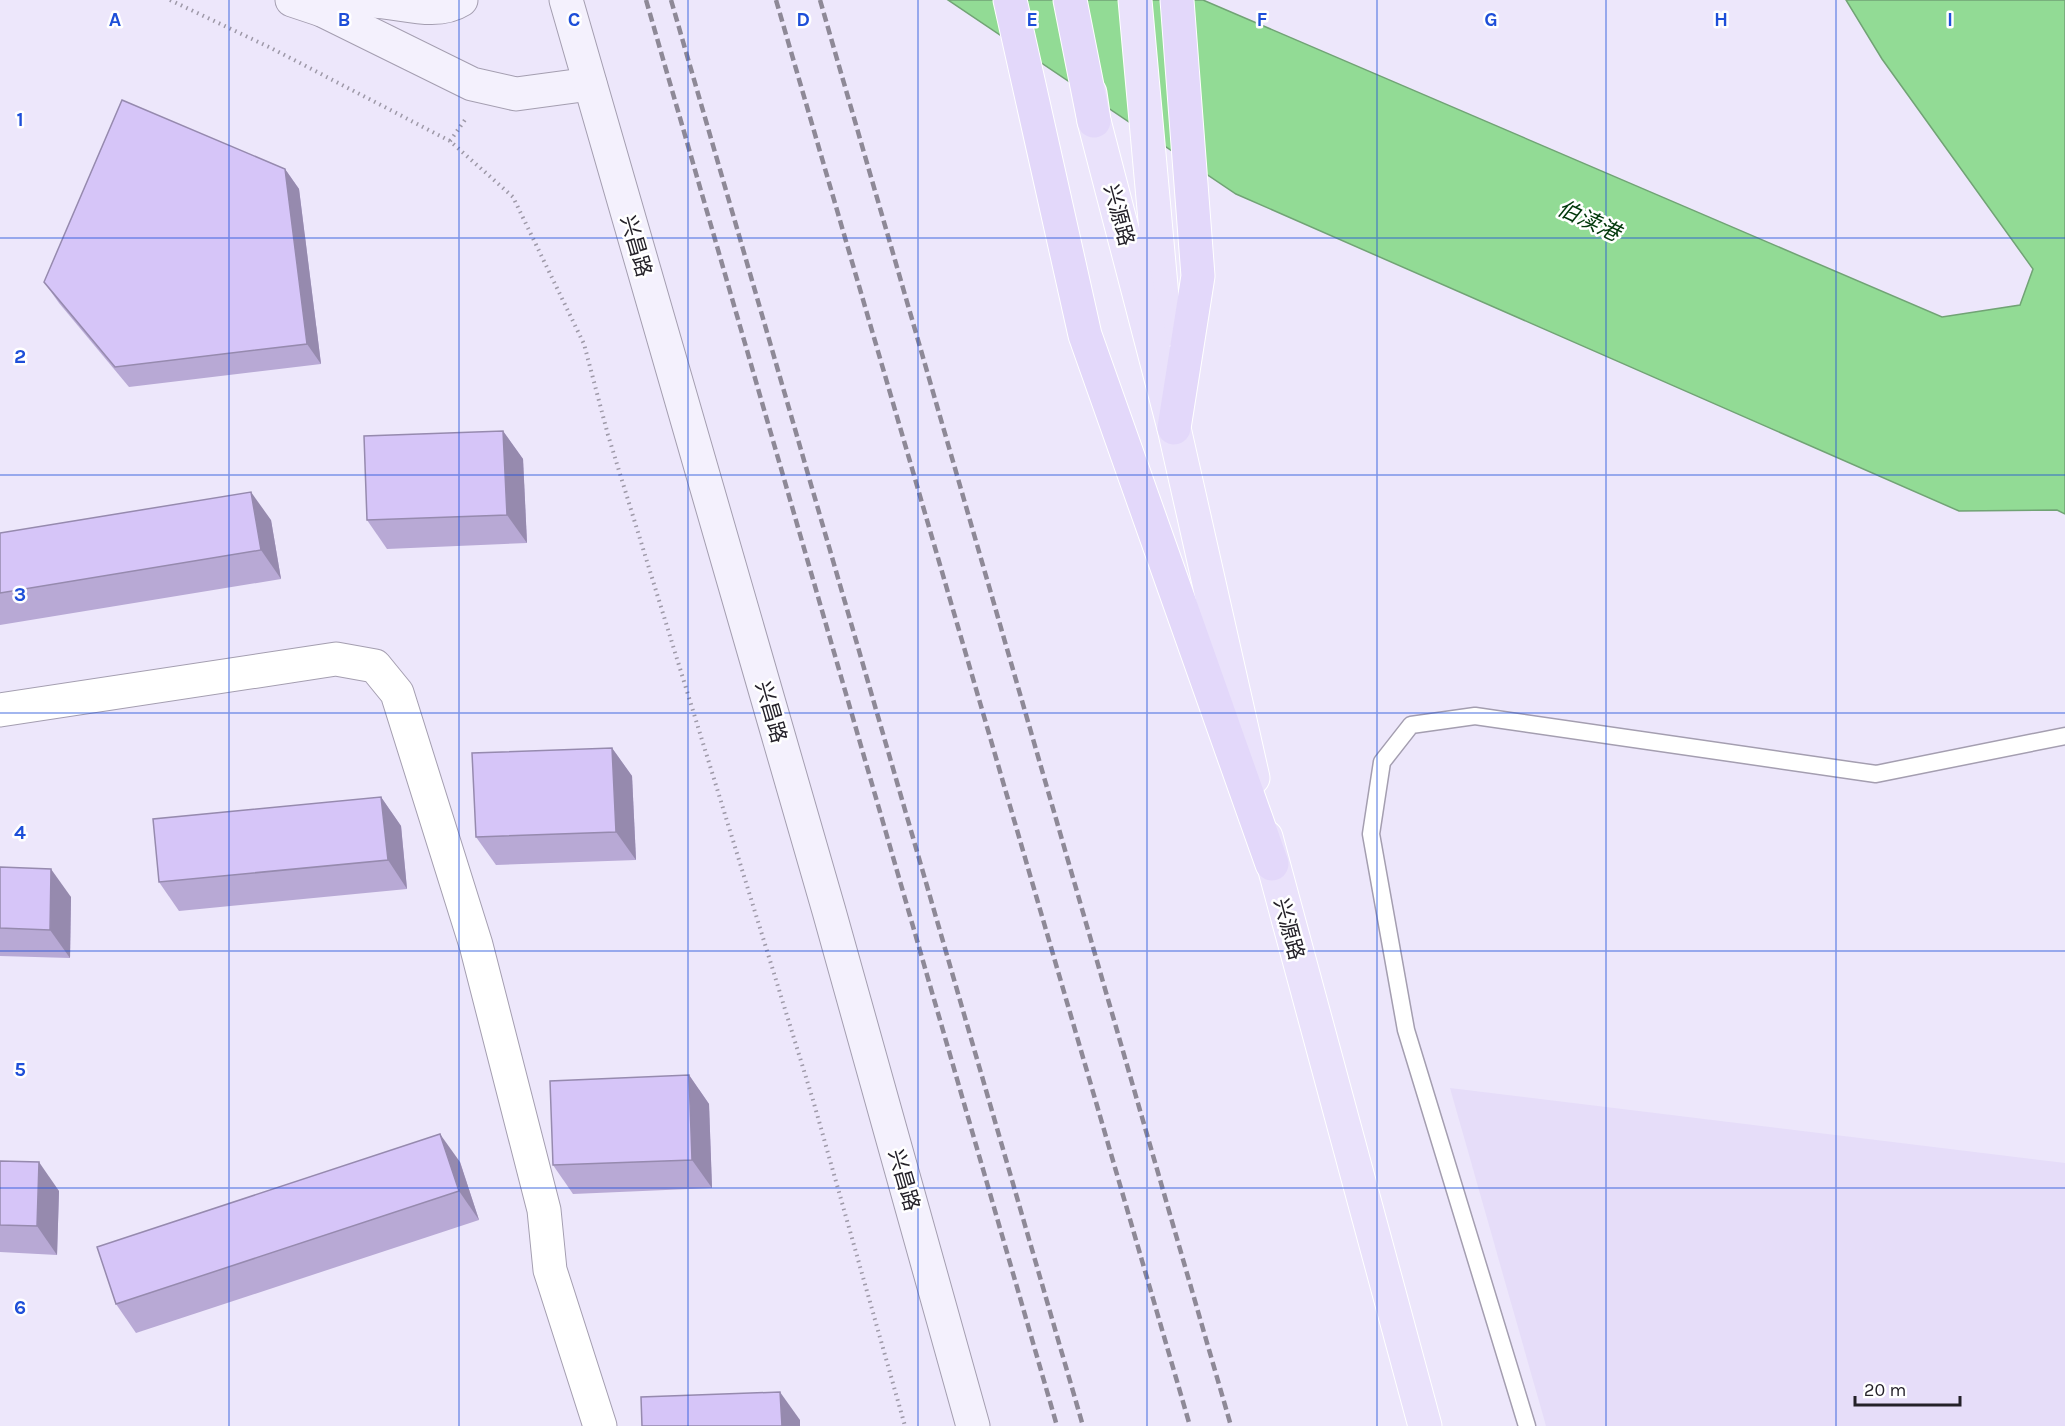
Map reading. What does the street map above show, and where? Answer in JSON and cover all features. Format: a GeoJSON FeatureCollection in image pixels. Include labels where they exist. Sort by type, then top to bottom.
{"type":"FeatureCollection","features":[{"type":"Feature","properties":{"kind":"highway"},"geometry":{"type":"LineString","coordinates":[[1010,0],[1085,335],[1272,864]]}},
{"type":"Feature","properties":{"kind":"highway"},"geometry":{"type":"LineString","coordinates":[[1070,0],[1094,121]]}},
{"type":"Feature","properties":{"kind":"highway"},"geometry":{"type":"LineString","coordinates":[[1174,428],[1198,276],[1177,0]]}},
{"type":"Feature","properties":{"kind":"main road"},"geometry":{"type":"LineString","coordinates":[[307,5],[369,0],[416,7],[454,4],[461,0]]}},
{"type":"Feature","properties":{"kind":"main road","name":"兴昌路"},"geometry":{"type":"LineString","coordinates":[[566,0],[826,900],[973,1426]]}},
{"type":"Feature","properties":{"kind":"main road","name":"兴源路"},"geometry":{"type":"LineString","coordinates":[[1075,0],[1094,121],[1174,428],[1272,864],[1425,1426]]}},
{"type":"Feature","properties":{"kind":"main road","name":"兴源路"},"geometry":{"type":"LineString","coordinates":[[1135,0],[1174,428]]}},
{"type":"Feature","properties":{"kind":"main road"},"geometry":{"type":"LineString","coordinates":[[307,5],[472,84],[516,94],[590,84]]}},
{"type":"Feature","properties":{"kind":"street"},"geometry":{"type":"LineString","coordinates":[[0,710],[336,659],[375,666],[397,693],[476,945],[544,1210],[550,1270],[600,1426]]}},
{"type":"Feature","properties":{"kind":"lane"},"geometry":{"type":"LineString","coordinates":[[1527,1426],[1406,1030],[1371,834],[1382,762],[1389,753],[1412,725],[1475,716],[1876,774],[2065,736]]}},
{"type":"Feature","properties":{"kind":"path"},"geometry":{"type":"LineString","coordinates":[[170,0],[271,48],[450,141],[513,197],[584,344],[608,435],[813,1100],[905,1426]]}},
{"type":"Feature","properties":{"kind":"shaded area"},"geometry":{"type":"Polygon","coordinates":[[[1450,1088],[2065,1163],[2065,1426],[1546,1426],[1450,1088]]]}},
{"type":"Feature","properties":{"kind":"water","name":"伯渎港"},"geometry":{"type":"Polygon","coordinates":[[[948,0],[1203,0],[1942,317],[2020,305],[2033,269],[1882,59],[1846,0],[2065,0],[2065,514],[2057,510],[1959,511],[1236,194],[948,0]]]}},
{"type":"Feature","properties":{"kind":"building"},"geometry":{"type":"Polygon","coordinates":[[[122,100],[285,169],[307,344],[115,367],[44,282],[122,100]]]}},
{"type":"Feature","properties":{"kind":"building"},"geometry":{"type":"Polygon","coordinates":[[[503,431],[507,515],[367,520],[364,436],[503,431]]]}},
{"type":"Feature","properties":{"kind":"building"},"geometry":{"type":"Polygon","coordinates":[[[251,492],[261,550],[0,593],[0,533],[251,492]]]}},
{"type":"Feature","properties":{"kind":"building"},"geometry":{"type":"Polygon","coordinates":[[[612,748],[616,832],[476,837],[472,753],[612,748]]]}},
{"type":"Feature","properties":{"kind":"building"},"geometry":{"type":"Polygon","coordinates":[[[381,797],[388,860],[159,882],[153,819],[381,797]]]}},
{"type":"Feature","properties":{"kind":"building"},"geometry":{"type":"Polygon","coordinates":[[[0,867],[51,869],[50,930],[0,928],[0,867]]]}},
{"type":"Feature","properties":{"kind":"building"},"geometry":{"type":"Polygon","coordinates":[[[689,1075],[692,1160],[553,1165],[550,1081],[689,1075]]]}},
{"type":"Feature","properties":{"kind":"building"},"geometry":{"type":"Polygon","coordinates":[[[440,1134],[459,1191],[116,1304],[97,1247],[440,1134]]]}},
{"type":"Feature","properties":{"kind":"building"},"geometry":{"type":"Polygon","coordinates":[[[0,1161],[39,1162],[37,1226],[0,1225],[0,1161]]]}},
{"type":"Feature","properties":{"kind":"building"},"geometry":{"type":"Polygon","coordinates":[[[780,1392],[782,1426],[642,1426],[641,1397],[780,1392]]]}},
{"type":"Feature","properties":{"kind":"railway"},"geometry":{"type":"LineString","coordinates":[[646,0],[1057,1426]]}},
{"type":"Feature","properties":{"kind":"railway"},"geometry":{"type":"LineString","coordinates":[[671,0],[1083,1426]]}},
{"type":"Feature","properties":{"kind":"railway"},"geometry":{"type":"LineString","coordinates":[[776,0],[1190,1426]]}},
{"type":"Feature","properties":{"kind":"railway"},"geometry":{"type":"LineString","coordinates":[[820,0],[1231,1426]]}}]}
